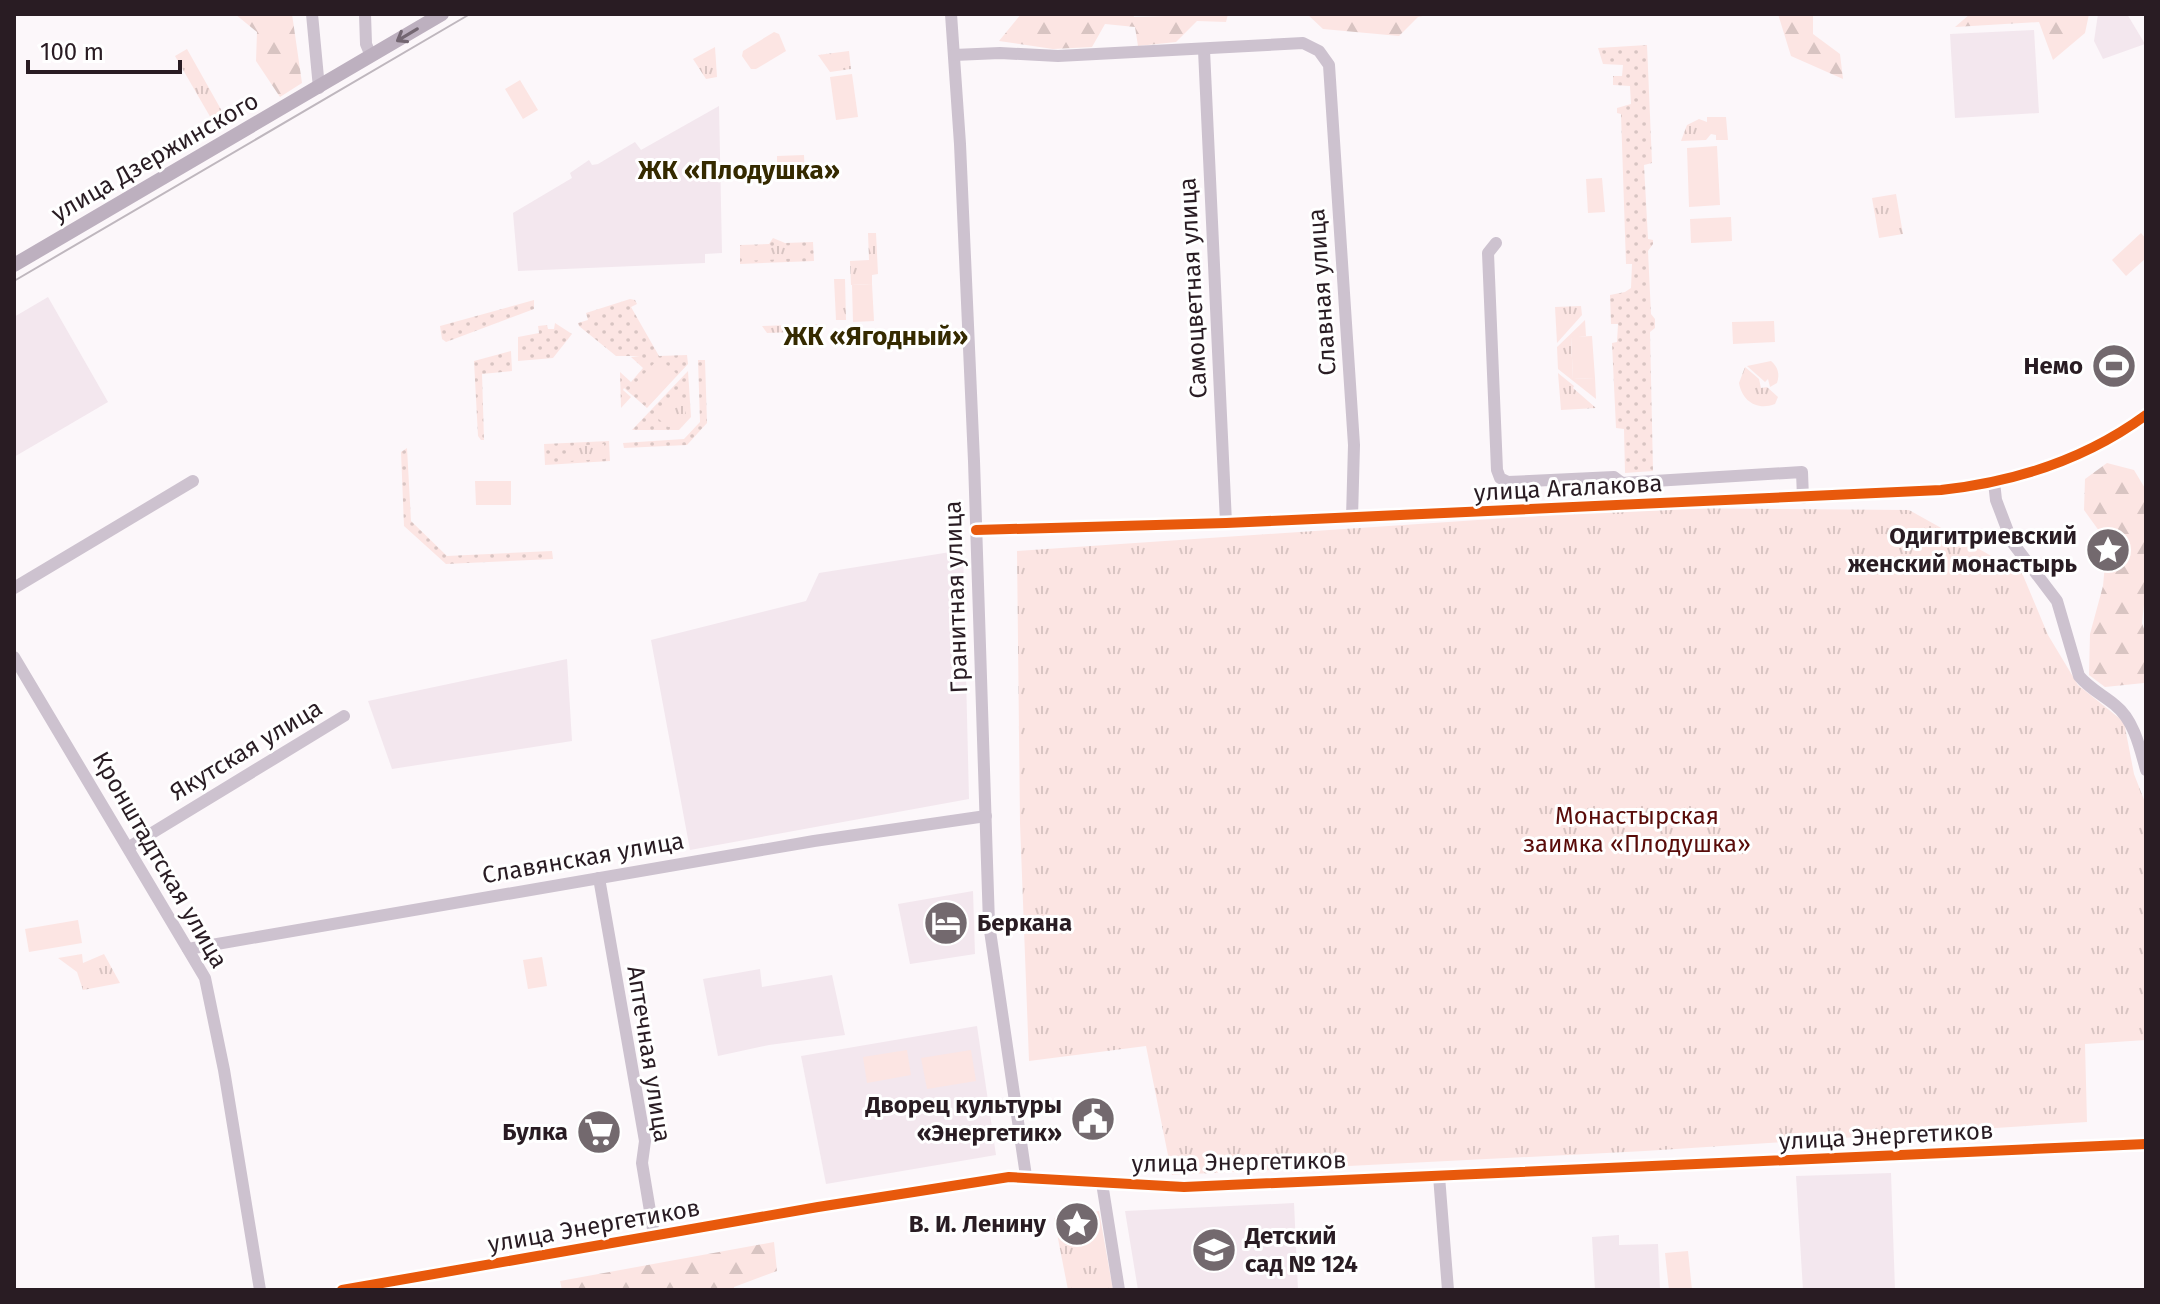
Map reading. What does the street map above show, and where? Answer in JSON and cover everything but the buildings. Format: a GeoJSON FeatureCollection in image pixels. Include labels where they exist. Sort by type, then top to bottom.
{"type":"FeatureCollection","features":[{"type":"Feature","properties":{"kind":"main road","name":"улица Дзержинского"},"geometry":{"type":"LineString","coordinates":[[14,265],[442,14]]}},
{"type":"Feature","properties":{"kind":"street"},"geometry":{"type":"LineString","coordinates":[[312,14],[319,88]]}},
{"type":"Feature","properties":{"kind":"street"},"geometry":{"type":"LineString","coordinates":[[365,14],[366,44],[371,56]]}},
{"type":"Feature","properties":{"kind":"street","name":"Гранитная улица"},"geometry":{"type":"LineString","coordinates":[[951,14],[976,530],[989,924],[1026,1176]]}},
{"type":"Feature","properties":{"kind":"street","name":"Славная улица"},"geometry":{"type":"LineString","coordinates":[[1204,50],[1303,43],[1319,51],[1329,65],[1354,445],[1352,518]]}},
{"type":"Feature","properties":{"kind":"street"},"geometry":{"type":"LineString","coordinates":[[954,55],[1000,53],[1058,56],[1204,50]]}},
{"type":"Feature","properties":{"kind":"street","name":"Самоцветная улица"},"geometry":{"type":"LineString","coordinates":[[1204,50],[1226,523]]}},
{"type":"Feature","properties":{"kind":"street"},"geometry":{"type":"LineString","coordinates":[[1496,243],[1488,253],[1497,470],[1500,478],[1508,482],[1614,477],[1622,483],[1802,472],[1803,498]]}},
{"type":"Feature","properties":{"kind":"street","name":"улица Агалакова"},"geometry":{"type":"LineString","coordinates":[[976,530],[1352,518],[1941,490],[1994,482],[2042,469],[2109,440],[2146,415]]}},
{"type":"Feature","properties":{"kind":"street"},"geometry":{"type":"LineString","coordinates":[[14,588],[193,481]]}},
{"type":"Feature","properties":{"kind":"street"},"geometry":{"type":"LineString","coordinates":[[1994,482],[1996,500],[2012,542],[2057,601],[2079,676],[2087,686],[2122,711],[2138,742],[2146,770]]}},
{"type":"Feature","properties":{"kind":"street","name":"Кронштадтская улица"},"geometry":{"type":"LineString","coordinates":[[14,657],[209,987],[260,1290]]}},
{"type":"Feature","properties":{"kind":"street","name":"Якутская улица"},"geometry":{"type":"LineString","coordinates":[[129,847],[344,716]]}},
{"type":"Feature","properties":{"kind":"street","name":"Славянская улица"},"geometry":{"type":"LineString","coordinates":[[188,949],[814,841],[986,816]]}},
{"type":"Feature","properties":{"kind":"street","name":"Аптечная улица"},"geometry":{"type":"LineString","coordinates":[[599,878],[645,1141],[642,1163],[654,1235]]}},
{"type":"Feature","properties":{"kind":"street","name":"улица Энергетиков"},"geometry":{"type":"LineString","coordinates":[[342,1290],[818,1207],[1026,1176],[1184,1187],[2146,1144]]}},
{"type":"Feature","properties":{"kind":"street"},"geometry":{"type":"LineString","coordinates":[[1439,1176],[1448,1290]]}},
{"type":"Feature","properties":{"kind":"street"},"geometry":{"type":"LineString","coordinates":[[1102,1183],[1119,1290]]}},
{"type":"Feature","properties":{"kind":"shaded area"},"geometry":{"type":"Polygon","coordinates":[[[2098,14],[2127,14],[2145,44],[2103,59],[2094,41],[2098,14]]]}},
{"type":"Feature","properties":{"kind":"shaded area"},"geometry":{"type":"Polygon","coordinates":[[[2034,30],[2039,113],[1955,118],[1950,34],[2034,30]]]}},
{"type":"Feature","properties":{"kind":"shaded area"},"geometry":{"type":"Polygon","coordinates":[[[719,106],[722,253],[705,254],[705,263],[518,271],[513,213],[572,178],[570,173],[589,160],[592,165],[598,164],[635,142],[641,150],[719,106]]]}},
{"type":"Feature","properties":{"kind":"shaded area"},"geometry":{"type":"Polygon","coordinates":[[[48,297],[108,402],[14,457],[14,317],[48,297]]]}},
{"type":"Feature","properties":{"kind":"shaded area"},"geometry":{"type":"Polygon","coordinates":[[[963,550],[969,799],[690,850],[651,640],[806,601],[819,573],[963,550]]]}},
{"type":"Feature","properties":{"kind":"shaded area"},"geometry":{"type":"Polygon","coordinates":[[[567,659],[572,741],[392,769],[368,701],[567,659]]]}},
{"type":"Feature","properties":{"kind":"shaded area"},"geometry":{"type":"Polygon","coordinates":[[[973,891],[975,954],[910,964],[898,904],[973,891]]]}},
{"type":"Feature","properties":{"kind":"shaded area"},"geometry":{"type":"Polygon","coordinates":[[[760,969],[762,987],[832,975],[845,1035],[769,1045],[718,1056],[703,979],[760,969]]]}},
{"type":"Feature","properties":{"kind":"shaded area"},"geometry":{"type":"Polygon","coordinates":[[[977,1026],[996,1155],[826,1184],[801,1056],[977,1026]]]}},
{"type":"Feature","properties":{"kind":"shaded area"},"geometry":{"type":"Polygon","coordinates":[[[1891,1173],[1895,1290],[1803,1290],[1796,1176],[1891,1173]]]}},
{"type":"Feature","properties":{"kind":"shaded area","name":"Детский сад № 124"},"geometry":{"type":"Polygon","coordinates":[[[1294,1203],[1298,1290],[1138,1290],[1125,1211],[1294,1203]]]}},
{"type":"Feature","properties":{"kind":"shaded area"},"geometry":{"type":"Polygon","coordinates":[[[1619,1235],[1619,1245],[1658,1244],[1660,1290],[1595,1290],[1592,1237],[1619,1235]]]}},
{"type":"Feature","properties":{"kind":"green space"},"geometry":{"type":"Polygon","coordinates":[[[235,14],[292,14],[302,83],[280,97],[256,61],[257,32],[235,14]]]}},
{"type":"Feature","properties":{"kind":"green space"},"geometry":{"type":"Polygon","coordinates":[[[1021,14],[1133,14],[1134,17],[1228,14],[1226,22],[1197,21],[1176,42],[1138,46],[1135,27],[1105,24],[1092,47],[1053,49],[999,41],[1021,14]]]}},
{"type":"Feature","properties":{"kind":"green space"},"geometry":{"type":"Polygon","coordinates":[[[1307,14],[1432,14],[1418,17],[1399,36],[1323,29],[1307,14]]]}},
{"type":"Feature","properties":{"kind":"green space"},"geometry":{"type":"Polygon","coordinates":[[[1778,14],[1813,14],[1813,34],[1840,54],[1843,79],[1791,56],[1778,14]]]}},
{"type":"Feature","properties":{"kind":"green space"},"geometry":{"type":"Polygon","coordinates":[[[1970,14],[2089,14],[2085,33],[2053,60],[2039,22],[1955,27],[1970,14]]]}},
{"type":"Feature","properties":{"kind":"green space"},"geometry":{"type":"Polygon","coordinates":[[[774,32],[779,34],[786,51],[751,69],[742,56],[743,51],[774,32]]]}},
{"type":"Feature","properties":{"kind":"green space"},"geometry":{"type":"Polygon","coordinates":[[[1647,45],[1652,163],[1644,165],[1648,239],[1653,240],[1648,251],[1651,314],[1655,319],[1655,328],[1650,332],[1653,471],[1625,473],[1624,429],[1616,428],[1612,343],[1617,342],[1618,324],[1611,324],[1610,295],[1631,288],[1632,264],[1626,264],[1621,114],[1617,113],[1617,108],[1631,104],[1630,86],[1613,85],[1613,76],[1622,76],[1623,65],[1603,64],[1598,48],[1647,45]]]}},
{"type":"Feature","properties":{"kind":"green space"},"geometry":{"type":"Polygon","coordinates":[[[715,47],[717,77],[706,79],[693,59],[715,47]]]}},
{"type":"Feature","properties":{"kind":"green space"},"geometry":{"type":"Polygon","coordinates":[[[187,49],[223,113],[212,120],[175,56],[187,49]]]}},
{"type":"Feature","properties":{"kind":"green space"},"geometry":{"type":"Polygon","coordinates":[[[849,51],[851,69],[830,72],[818,55],[849,51]]]}},
{"type":"Feature","properties":{"kind":"green space"},"geometry":{"type":"Polygon","coordinates":[[[852,74],[858,117],[836,120],[830,77],[852,74]]]}},
{"type":"Feature","properties":{"kind":"green space"},"geometry":{"type":"Polygon","coordinates":[[[520,80],[538,110],[523,119],[505,89],[520,80]]]}},
{"type":"Feature","properties":{"kind":"green space"},"geometry":{"type":"Polygon","coordinates":[[[1707,117],[1726,117],[1728,140],[1716,140],[1716,135],[1711,134],[1706,140],[1681,141],[1687,125],[1699,119],[1707,122],[1707,117]]]}},
{"type":"Feature","properties":{"kind":"green space"},"geometry":{"type":"Polygon","coordinates":[[[1717,146],[1720,205],[1689,207],[1687,148],[1717,146]]]}},
{"type":"Feature","properties":{"kind":"green space"},"geometry":{"type":"Polygon","coordinates":[[[804,155],[805,177],[742,180],[741,166],[777,164],[777,156],[804,155]]]}},
{"type":"Feature","properties":{"kind":"green space"},"geometry":{"type":"Polygon","coordinates":[[[1602,178],[1605,212],[1588,213],[1586,179],[1602,178]]]}},
{"type":"Feature","properties":{"kind":"green space"},"geometry":{"type":"Polygon","coordinates":[[[1896,194],[1903,234],[1879,238],[1872,198],[1896,194]]]}},
{"type":"Feature","properties":{"kind":"green space"},"geometry":{"type":"Polygon","coordinates":[[[1731,217],[1732,241],[1691,243],[1690,219],[1731,217]]]}},
{"type":"Feature","properties":{"kind":"green space"},"geometry":{"type":"Polygon","coordinates":[[[868,233],[876,233],[878,274],[872,275],[872,284],[851,285],[850,261],[869,260],[868,233]]]}},
{"type":"Feature","properties":{"kind":"green space"},"geometry":{"type":"Polygon","coordinates":[[[2141,233],[2146,239],[2146,258],[2126,276],[2112,260],[2141,233]]]}},
{"type":"Feature","properties":{"kind":"green space"},"geometry":{"type":"Polygon","coordinates":[[[773,238],[785,243],[813,242],[814,261],[740,264],[740,245],[769,244],[773,238]]]}},
{"type":"Feature","properties":{"kind":"green space"},"geometry":{"type":"Polygon","coordinates":[[[802,245],[803,258],[746,261],[745,247],[802,245]]]}},
{"type":"Feature","properties":{"kind":"green space"},"geometry":{"type":"Polygon","coordinates":[[[834,279],[845,279],[846,320],[836,320],[834,279]]]}},
{"type":"Feature","properties":{"kind":"green space"},"geometry":{"type":"Polygon","coordinates":[[[872,284],[874,321],[853,322],[852,285],[872,284]]]}},
{"type":"Feature","properties":{"kind":"green space"},"geometry":{"type":"Polygon","coordinates":[[[534,300],[534,309],[446,342],[442,339],[440,326],[534,300]]]}},
{"type":"Feature","properties":{"kind":"green space"},"geometry":{"type":"Polygon","coordinates":[[[635,300],[637,304],[631,307],[659,356],[687,355],[688,364],[647,408],[624,388],[631,397],[621,408],[620,372],[631,382],[643,368],[631,357],[640,356],[616,356],[578,323],[588,320],[586,313],[635,300]]]}},
{"type":"Feature","properties":{"kind":"green space"},"geometry":{"type":"Polygon","coordinates":[[[1581,306],[1582,315],[1557,343],[1555,307],[1581,306]]]}},
{"type":"Feature","properties":{"kind":"green space"},"geometry":{"type":"Polygon","coordinates":[[[1585,320],[1586,336],[1571,338],[1573,379],[1595,378],[1596,399],[1558,369],[1557,347],[1585,320]]]}},
{"type":"Feature","properties":{"kind":"green space"},"geometry":{"type":"Polygon","coordinates":[[[1774,321],[1775,342],[1733,344],[1732,322],[1774,321]]]}},
{"type":"Feature","properties":{"kind":"green space"},"geometry":{"type":"Polygon","coordinates":[[[555,323],[572,334],[553,358],[518,361],[518,337],[539,333],[538,326],[547,325],[548,329],[554,329],[555,323]]]}},
{"type":"Feature","properties":{"kind":"green space"},"geometry":{"type":"Polygon","coordinates":[[[819,324],[819,331],[767,333],[762,326],[819,324]]]}},
{"type":"Feature","properties":{"kind":"green space"},"geometry":{"type":"Polygon","coordinates":[[[1592,336],[1595,378],[1573,379],[1571,337],[1592,336]]]}},
{"type":"Feature","properties":{"kind":"green space"},"geometry":{"type":"Polygon","coordinates":[[[511,351],[512,371],[482,374],[484,440],[481,440],[478,436],[474,361],[511,351]]]}},
{"type":"Feature","properties":{"kind":"green space"},"geometry":{"type":"Polygon","coordinates":[[[659,358],[677,374],[649,405],[631,388],[659,358]]]}},
{"type":"Feature","properties":{"kind":"green space"},"geometry":{"type":"Polygon","coordinates":[[[698,360],[705,360],[707,423],[687,445],[624,448],[623,443],[684,439],[700,422],[698,360]]]}},
{"type":"Feature","properties":{"kind":"green space"},"geometry":{"type":"Polygon","coordinates":[[[1771,361],[1777,368],[1778,377],[1777,383],[1770,387],[1768,379],[1765,382],[1747,366],[1771,361]]]}},
{"type":"Feature","properties":{"kind":"green space"},"geometry":{"type":"Polygon","coordinates":[[[1745,367],[1759,379],[1761,388],[1767,387],[1778,397],[1775,404],[1756,405],[1743,395],[1739,383],[1745,367]]]}},
{"type":"Feature","properties":{"kind":"green space"},"geometry":{"type":"Polygon","coordinates":[[[688,371],[691,417],[679,430],[632,430],[688,371]]]}},
{"type":"Feature","properties":{"kind":"green space"},"geometry":{"type":"Polygon","coordinates":[[[1558,373],[1574,386],[1596,408],[1561,410],[1558,373]]]}},
{"type":"Feature","properties":{"kind":"green space"},"geometry":{"type":"Polygon","coordinates":[[[672,395],[686,407],[686,416],[677,426],[668,427],[654,415],[672,395]]]}},
{"type":"Feature","properties":{"kind":"green space"},"geometry":{"type":"Polygon","coordinates":[[[609,441],[610,461],[545,465],[544,444],[609,441]]]}},
{"type":"Feature","properties":{"kind":"green space"},"geometry":{"type":"Polygon","coordinates":[[[604,444],[605,459],[570,461],[569,446],[604,444]]]}},
{"type":"Feature","properties":{"kind":"green space"},"geometry":{"type":"Polygon","coordinates":[[[407,448],[411,521],[447,556],[552,551],[553,559],[446,564],[404,526],[401,452],[407,448]]]}},
{"type":"Feature","properties":{"kind":"green space","name":"Одигитриевский женский монастырь"},"geometry":{"type":"Polygon","coordinates":[[[2107,463],[2134,470],[2146,490],[2146,586],[2142,623],[2146,635],[2146,680],[2144,683],[2105,687],[2089,675],[2090,634],[2103,586],[2107,542],[2084,510],[2085,479],[2107,463]]]}},
{"type":"Feature","properties":{"kind":"green space"},"geometry":{"type":"Polygon","coordinates":[[[475,481],[511,481],[511,505],[476,505],[475,481]]]}},
{"type":"Feature","properties":{"kind":"green space","name":"Монастырская заимка «Плодушка»"},"geometry":{"type":"Polygon","coordinates":[[[1656,508],[1909,510],[2022,573],[2048,635],[2078,685],[2124,722],[2134,774],[2146,805],[2146,1040],[2085,1044],[2087,1122],[1645,1151],[1172,1175],[1146,1046],[1029,1061],[1020,823],[1017,551],[1656,508]]]}},
{"type":"Feature","properties":{"kind":"green space"},"geometry":{"type":"Polygon","coordinates":[[[78,920],[82,943],[29,952],[25,929],[78,920]]]}},
{"type":"Feature","properties":{"kind":"green space"},"geometry":{"type":"Polygon","coordinates":[[[82,954],[83,963],[104,954],[120,983],[83,990],[77,972],[58,958],[82,954]]]}},
{"type":"Feature","properties":{"kind":"green space"},"geometry":{"type":"Polygon","coordinates":[[[542,957],[547,986],[528,989],[523,960],[542,957]]]}},
{"type":"Feature","properties":{"kind":"green space"},"geometry":{"type":"Polygon","coordinates":[[[907,1050],[911,1075],[867,1083],[863,1057],[907,1050]]]}},
{"type":"Feature","properties":{"kind":"green space"},"geometry":{"type":"Polygon","coordinates":[[[971,1050],[976,1081],[927,1089],[921,1058],[971,1050]]]}},
{"type":"Feature","properties":{"kind":"green space"},"geometry":{"type":"Polygon","coordinates":[[[1099,1211],[1113,1290],[1068,1290],[1054,1218],[1099,1211]]]}},
{"type":"Feature","properties":{"kind":"green space"},"geometry":{"type":"Polygon","coordinates":[[[774,1242],[777,1271],[734,1287],[734,1290],[562,1290],[560,1281],[774,1242]]]}},
{"type":"Feature","properties":{"kind":"green space"},"geometry":{"type":"Polygon","coordinates":[[[1688,1251],[1692,1290],[1669,1290],[1665,1253],[1688,1251]]]}},
{"type":"Feature","properties":{"kind":"tram line"},"geometry":{"type":"LineString","coordinates":[[14,281],[470,14]]}},
{"type":"Feature","properties":{"kind":"cycle path"},"geometry":{"type":"LineString","coordinates":[[976,530],[1226,523],[1941,490],[1996,481],[2049,466],[2099,444],[2146,415]]}},
{"type":"Feature","properties":{"kind":"cycle path"},"geometry":{"type":"LineString","coordinates":[[342,1290],[1009,1177],[1184,1187],[2146,1144]]}},
{"type":"Feature","properties":{"kind":"place","name":"Немо"},"geometry":{"type":"Point","coordinates":[2114,366]}},
{"type":"Feature","properties":{"kind":"place","name":"Одигитриевский женский монастырь"},"geometry":{"type":"Point","coordinates":[2108,550]}},
{"type":"Feature","properties":{"kind":"place","name":"Беркана"},"geometry":{"type":"Point","coordinates":[946,923]}},
{"type":"Feature","properties":{"kind":"place","name":"Дворец культуры «Энергетик»"},"geometry":{"type":"Point","coordinates":[1093,1119]}},
{"type":"Feature","properties":{"kind":"place","name":"Булка"},"geometry":{"type":"Point","coordinates":[599,1132]}},
{"type":"Feature","properties":{"kind":"place","name":"В. И. Ленину"},"geometry":{"type":"Point","coordinates":[1077,1224]}},
{"type":"Feature","properties":{"kind":"place","name":"Детский сад № 124"},"geometry":{"type":"Point","coordinates":[1214,1250]}},
{"type":"Feature","properties":{"kind":"district","name":"ЖК «Плодушка»"},"geometry":{"type":"Point","coordinates":[739,170]}},
{"type":"Feature","properties":{"kind":"district","name":"ЖК «Ягодный»"},"geometry":{"type":"Point","coordinates":[876,336]}}]}
